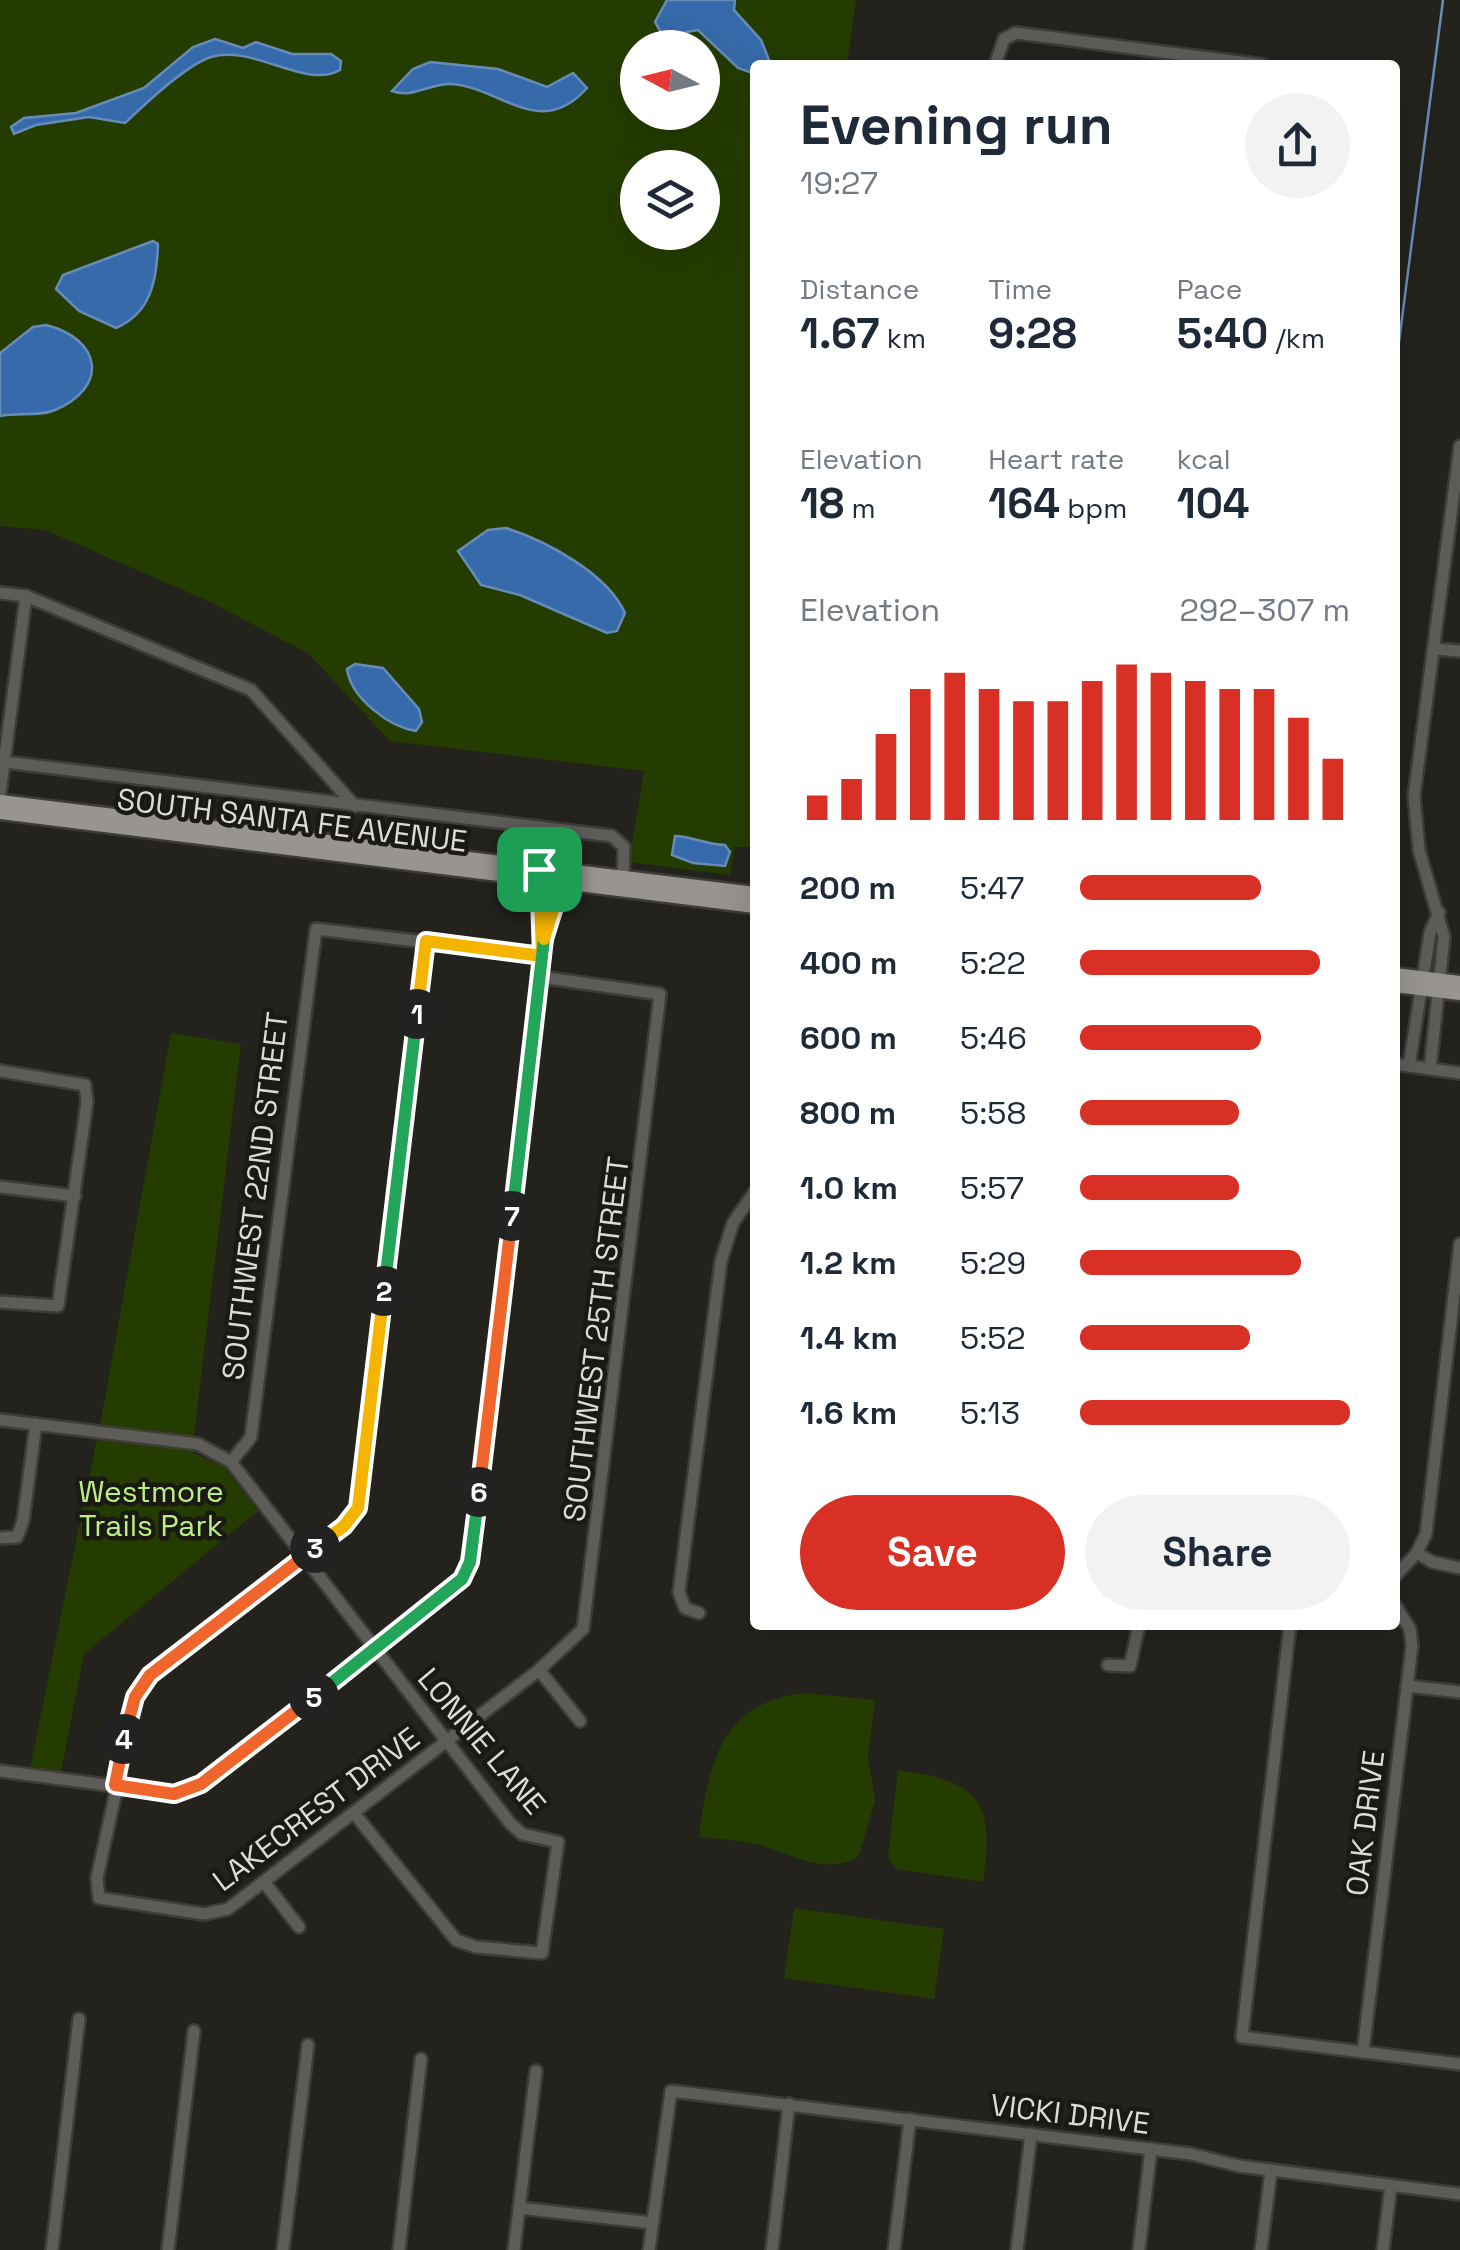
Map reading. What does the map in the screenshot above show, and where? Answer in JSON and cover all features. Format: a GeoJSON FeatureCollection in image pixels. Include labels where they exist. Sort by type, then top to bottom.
{"type":"FeatureCollection","features":[{"type":"Feature","properties":{"kind":"main road","name":"SOUTH SANTA FE AVENUE"},"geometry":{"type":"LineString","coordinates":[[0,802],[538,874]]}},
{"type":"Feature","properties":{"kind":"main road","name":"SOUTH SANTA FE AVENUE"},"geometry":{"type":"LineString","coordinates":[[0,812],[564,877],[750,905]]}},
{"type":"Feature","properties":{"kind":"main road","name":"SOUTH SANTA FE AVENUE"},"geometry":{"type":"LineString","coordinates":[[564,877],[623,879],[750,893]]}},
{"type":"Feature","properties":{"kind":"main road"},"geometry":{"type":"LineString","coordinates":[[1400,977],[1420,983]]}},
{"type":"Feature","properties":{"kind":"main road"},"geometry":{"type":"LineString","coordinates":[[1400,985],[1460,983]]}},
{"type":"Feature","properties":{"kind":"main road"},"geometry":{"type":"LineString","coordinates":[[1438,985],[1460,993]]}},
{"type":"Feature","properties":{"kind":"street"},"geometry":{"type":"LineString","coordinates":[[998,60],[1004,39],[1024,34],[1225,60]]}},
{"type":"Feature","properties":{"kind":"street"},"geometry":{"type":"LineString","coordinates":[[1430,1069],[1444,937],[1440,912],[1418,850],[1413,808],[1460,446]]}},
{"type":"Feature","properties":{"kind":"street"},"geometry":{"type":"LineString","coordinates":[[0,593],[26,596],[251,690],[355,806]]}},
{"type":"Feature","properties":{"kind":"street"},"geometry":{"type":"LineString","coordinates":[[0,793],[26,596]]}},
{"type":"Feature","properties":{"kind":"street"},"geometry":{"type":"LineString","coordinates":[[1435,650],[1460,651]]}},
{"type":"Feature","properties":{"kind":"street"},"geometry":{"type":"LineString","coordinates":[[5,762],[612,836],[624,847],[623,879]]}},
{"type":"Feature","properties":{"kind":"street"},"geometry":{"type":"LineString","coordinates":[[0,1772],[168,1794],[192,1790],[456,1585],[470,1562],[544,937],[538,874]]}},
{"type":"Feature","properties":{"kind":"street"},"geometry":{"type":"LineString","coordinates":[[544,937],[564,877]]}},
{"type":"Feature","properties":{"kind":"street"},"geometry":{"type":"LineString","coordinates":[[1440,912],[1430,933],[1402,1065],[1460,1073]]}},
{"type":"Feature","properties":{"kind":"street","name":"SOUTHWEST 22ND STREET"},"geometry":{"type":"LineString","coordinates":[[230,1462],[251,1437],[316,929],[426,941]]}},
{"type":"Feature","properties":{"kind":"street"},"geometry":{"type":"LineString","coordinates":[[115,1785],[131,1708],[143,1683],[344,1526],[358,1508],[426,941],[542,956]]}},
{"type":"Feature","properties":{"kind":"street","name":"SOUTHWEST 25TH STREET"},"geometry":{"type":"LineString","coordinates":[[539,1670],[579,1636],[588,1613],[660,994],[540,977]]}},
{"type":"Feature","properties":{"kind":"street"},"geometry":{"type":"LineString","coordinates":[[0,1071],[86,1085],[75,1196],[58,1306],[0,1302]]}},
{"type":"Feature","properties":{"kind":"street"},"geometry":{"type":"LineString","coordinates":[[0,1187],[75,1196]]}},
{"type":"Feature","properties":{"kind":"street"},"geometry":{"type":"LineString","coordinates":[[699,1613],[685,1608],[678,1592],[718,1280],[726,1240],[750,1199]]}},
{"type":"Feature","properties":{"kind":"street"},"geometry":{"type":"LineString","coordinates":[[1400,1571],[1417,1553],[1427,1528],[1457,1297],[1460,1244]]}},
{"type":"Feature","properties":{"kind":"street","name":"LONNIE LANE"},"geometry":{"type":"LineString","coordinates":[[0,1420],[198,1444],[230,1462],[516,1831],[558,1842],[542,1953],[476,1947],[456,1940],[354,1813]]}},
{"type":"Feature","properties":{"kind":"street"},"geometry":{"type":"LineString","coordinates":[[0,1538],[16,1537],[23,1520],[36,1424]]}},
{"type":"Feature","properties":{"kind":"street"},"geometry":{"type":"LineString","coordinates":[[1417,1553],[1432,1562],[1460,1568]]}},
{"type":"Feature","properties":{"kind":"street","name":"OAK DRIVE"},"geometry":{"type":"LineString","coordinates":[[1364,2052],[1408,1686],[1411,1638],[1400,1615]]}},
{"type":"Feature","properties":{"kind":"street"},"geometry":{"type":"LineString","coordinates":[[1108,1665],[1130,1666],[1138,1630]]}},
{"type":"Feature","properties":{"kind":"street"},"geometry":{"type":"LineString","coordinates":[[1289,1630],[1242,2037],[1460,2064]]}},
{"type":"Feature","properties":{"kind":"street"},"geometry":{"type":"LineString","coordinates":[[539,1670],[580,1721]]}},
{"type":"Feature","properties":{"kind":"street","name":"LAKECREST DRIVE"},"geometry":{"type":"LineString","coordinates":[[115,1785],[97,1878],[99,1898],[210,1914],[228,1909],[539,1670]]}},
{"type":"Feature","properties":{"kind":"street"},"geometry":{"type":"LineString","coordinates":[[1408,1686],[1460,1692]]}},
{"type":"Feature","properties":{"kind":"street"},"geometry":{"type":"LineString","coordinates":[[264,1882],[298,1927]]}},
{"type":"Feature","properties":{"kind":"street"},"geometry":{"type":"LineString","coordinates":[[52,2250],[80,2018]]}},
{"type":"Feature","properties":{"kind":"street"},"geometry":{"type":"LineString","coordinates":[[168,2250],[194,2031]]}},
{"type":"Feature","properties":{"kind":"street"},"geometry":{"type":"LineString","coordinates":[[283,2250],[308,2046]]}},
{"type":"Feature","properties":{"kind":"street"},"geometry":{"type":"LineString","coordinates":[[399,2250],[421,2060]]}},
{"type":"Feature","properties":{"kind":"street"},"geometry":{"type":"LineString","coordinates":[[514,2250],[536,2071]]}},
{"type":"Feature","properties":{"kind":"street","name":"VICKI DRIVE"},"geometry":{"type":"LineString","coordinates":[[652,2223],[672,2092],[1151,2149],[1271,2170],[1460,2194]]}},
{"type":"Feature","properties":{"kind":"street"},"geometry":{"type":"LineString","coordinates":[[772,2250],[789,2104]]}},
{"type":"Feature","properties":{"kind":"street"},"geometry":{"type":"LineString","coordinates":[[894,2250],[910,2120]]}},
{"type":"Feature","properties":{"kind":"street"},"geometry":{"type":"LineString","coordinates":[[1017,2250],[1031,2134]]}},
{"type":"Feature","properties":{"kind":"street"},"geometry":{"type":"LineString","coordinates":[[1139,2250],[1151,2149]]}},
{"type":"Feature","properties":{"kind":"street"},"geometry":{"type":"LineString","coordinates":[[1261,2250],[1271,2170]]}},
{"type":"Feature","properties":{"kind":"street"},"geometry":{"type":"LineString","coordinates":[[1384,2250],[1391,2185]]}},
{"type":"Feature","properties":{"kind":"street"},"geometry":{"type":"LineString","coordinates":[[519,2208],[652,2223],[650,2250]]}},
{"type":"Feature","properties":{"kind":"green space"},"geometry":{"type":"Polygon","coordinates":[[[0,0],[856,0],[848,60],[750,60],[750,847],[735,847],[730,875],[629,862],[644,771],[390,741],[308,653],[206,600],[45,530],[0,526],[0,0]]]}},
{"type":"Feature","properties":{"kind":"green space","name":"Westmore Trails Park"},"geometry":{"type":"Polygon","coordinates":[[[171,1033],[241,1044],[192,1452],[224,1467],[258,1511],[84,1654],[61,1772],[30,1768],[104,1404],[171,1033]]]}},
{"type":"Feature","properties":{"kind":"green space"},"geometry":{"type":"Polygon","coordinates":[[[804,1693],[875,1700],[868,1756],[875,1800],[859,1856],[846,1862],[820,1864],[755,1844],[699,1837],[714,1762],[736,1724],[776,1699],[804,1693]]]}},
{"type":"Feature","properties":{"kind":"green space"},"geometry":{"type":"Polygon","coordinates":[[[898,1770],[947,1781],[975,1799],[983,1813],[986,1831],[983,1882],[897,1869],[888,1857],[898,1770]]]}},
{"type":"Feature","properties":{"kind":"green space"},"geometry":{"type":"Polygon","coordinates":[[[794,1908],[944,1929],[934,1999],[784,1978],[794,1908]]]}},
{"type":"Feature","properties":{"kind":"water"},"geometry":{"type":"Polygon","coordinates":[[[667,0],[735,0],[734,10],[761,40],[769,60],[750,60],[750,72],[738,68],[720,51],[720,30],[660,30],[655,22],[667,0]]]}},
{"type":"Feature","properties":{"kind":"water"},"geometry":{"type":"Polygon","coordinates":[[[215,39],[243,48],[256,42],[292,54],[331,54],[341,61],[340,70],[311,75],[244,56],[211,57],[178,77],[125,123],[89,117],[36,125],[14,134],[11,127],[24,118],[76,113],[144,88],[193,47],[215,39]]]}},
{"type":"Feature","properties":{"kind":"water"},"geometry":{"type":"Polygon","coordinates":[[[430,62],[498,69],[547,87],[573,73],[587,88],[570,103],[536,111],[451,84],[407,93],[392,91],[413,69],[430,62]]]}},
{"type":"Feature","properties":{"kind":"water"},"geometry":{"type":"Polygon","coordinates":[[[153,241],[158,244],[150,294],[137,314],[116,328],[79,311],[56,289],[63,275],[153,241]]]}},
{"type":"Feature","properties":{"kind":"water"},"geometry":{"type":"Polygon","coordinates":[[[46,325],[79,341],[92,364],[91,377],[72,400],[55,410],[0,416],[0,353],[33,327],[46,325]]]}},
{"type":"Feature","properties":{"kind":"water"},"geometry":{"type":"Polygon","coordinates":[[[506,528],[539,541],[590,572],[625,613],[617,631],[607,633],[520,595],[481,585],[458,551],[488,530],[506,528]]]}},
{"type":"Feature","properties":{"kind":"water"},"geometry":{"type":"Polygon","coordinates":[[[355,664],[383,668],[419,709],[422,722],[416,731],[394,724],[363,700],[347,669],[355,664]]]}},
{"type":"Feature","properties":{"kind":"water"},"geometry":{"type":"Polygon","coordinates":[[[675,836],[725,845],[730,852],[725,866],[693,863],[672,855],[675,836]]]}},
{"type":"Feature","properties":{"kind":"waterway"},"geometry":{"type":"LineString","coordinates":[[1400,334],[1443,0]]}},
{"type":"Feature","properties":{"kind":"route"},"geometry":{"type":"LineString","coordinates":[[539,869],[544,937],[542,956],[426,941],[358,1508],[344,1526],[150,1675],[131,1708],[115,1785],[168,1794],[192,1790],[416,1618],[467,1571],[473,1545],[488,1414],[507,1255],[544,937],[565,872],[539,869]]}}]}
